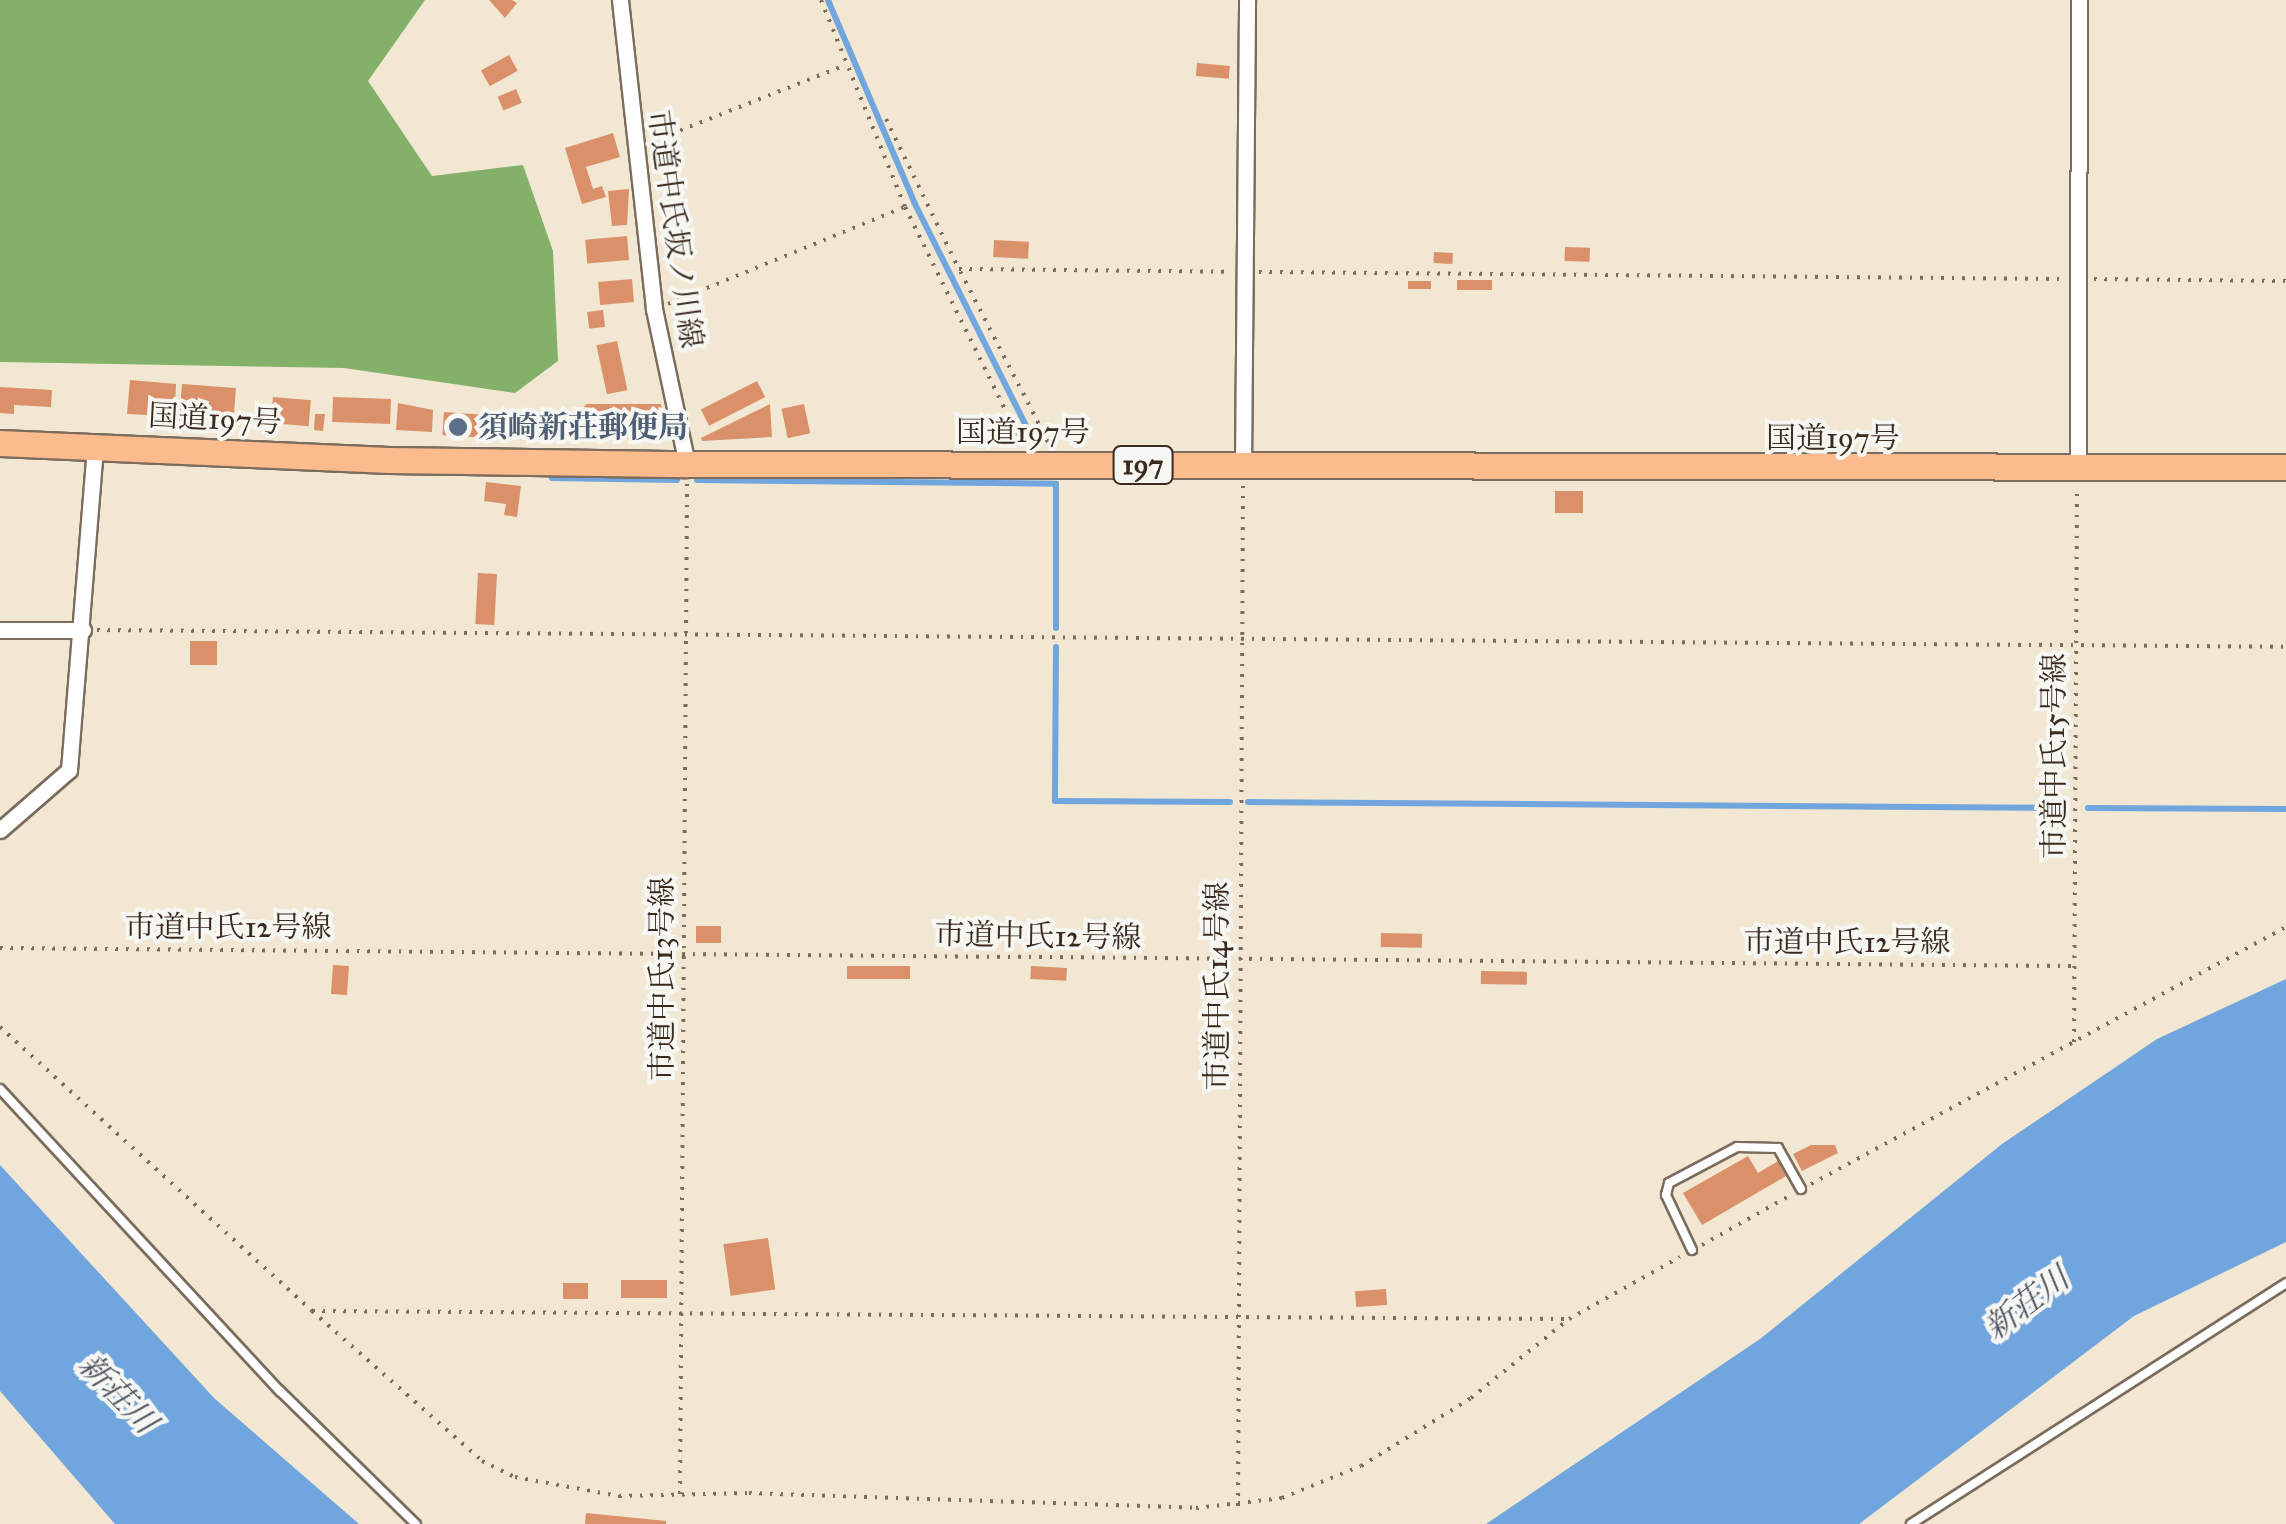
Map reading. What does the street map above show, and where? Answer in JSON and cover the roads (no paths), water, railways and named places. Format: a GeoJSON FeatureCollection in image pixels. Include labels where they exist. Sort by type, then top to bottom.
{"type":"FeatureCollection","features":[{"type":"Feature","properties":{"kind":"highway","name":"国道197号"},"geometry":{"type":"LineString","coordinates":[[0,442],[389,460],[687,464],[2078,471],[2286,467]]}},
{"type":"Feature","properties":{"kind":"street","name":"市道中氏坂ノ川線"},"geometry":{"type":"LineString","coordinates":[[620,0],[632,149],[654,309],[687,464]]}},
{"type":"Feature","properties":{"kind":"street"},"geometry":{"type":"LineString","coordinates":[[1243,466],[1247,0]]}},
{"type":"Feature","properties":{"kind":"street"},"geometry":{"type":"LineString","coordinates":[[2078,471],[2079,0]]}},
{"type":"Feature","properties":{"kind":"street"},"geometry":{"type":"LineString","coordinates":[[0,830],[69,770],[95,446]]}},
{"type":"Feature","properties":{"kind":"street"},"geometry":{"type":"LineString","coordinates":[[0,630],[82,630]]}},
{"type":"Feature","properties":{"kind":"lane"},"geometry":{"type":"LineString","coordinates":[[0,1089],[280,1391],[416,1524]]}},
{"type":"Feature","properties":{"kind":"lane"},"geometry":{"type":"LineString","coordinates":[[1692,1250],[1666,1195],[1669,1183],[1737,1146],[1778,1148],[1802,1189]]}},
{"type":"Feature","properties":{"kind":"lane"},"geometry":{"type":"LineString","coordinates":[[1911,1524],[2286,1283]]}},
{"type":"Feature","properties":{"kind":"water","name":"新荘川"},"geometry":{"type":"Polygon","coordinates":[[[2286,979],[2286,1242],[2134,1316],[1859,1524],[1486,1524],[1760,1339],[2002,1144],[2157,1039],[2286,979]]]}},
{"type":"Feature","properties":{"kind":"water","name":"新荘川"},"geometry":{"type":"Polygon","coordinates":[[[0,1165],[214,1398],[359,1524],[115,1524],[0,1391],[0,1165]]]}},
{"type":"Feature","properties":{"kind":"waterway"},"geometry":{"type":"LineString","coordinates":[[828,0],[914,202],[1035,444]]}},
{"type":"Feature","properties":{"kind":"waterway"},"geometry":{"type":"LineString","coordinates":[[552,478],[677,480]]}},
{"type":"Feature","properties":{"kind":"waterway"},"geometry":{"type":"LineString","coordinates":[[697,480],[1056,484],[1056,628]]}},
{"type":"Feature","properties":{"kind":"waterway"},"geometry":{"type":"LineString","coordinates":[[1056,647],[1055,801],[1230,802]]}},
{"type":"Feature","properties":{"kind":"waterway"},"geometry":{"type":"LineString","coordinates":[[1248,802],[2066,808]]}},
{"type":"Feature","properties":{"kind":"waterway"},"geometry":{"type":"LineString","coordinates":[[2088,808],[2286,809]]}},
{"type":"Feature","properties":{"kind":"place","name":"須崎新荘郵便局"},"geometry":{"type":"Point","coordinates":[458,427]}}]}
